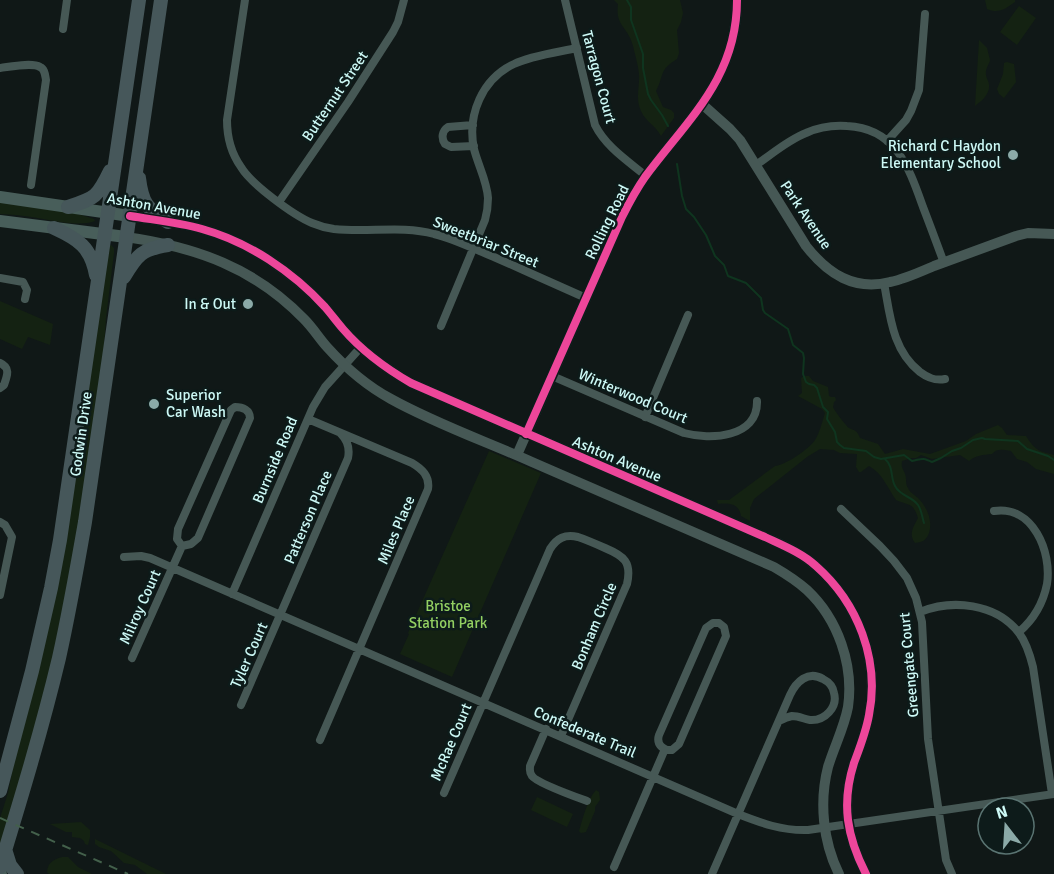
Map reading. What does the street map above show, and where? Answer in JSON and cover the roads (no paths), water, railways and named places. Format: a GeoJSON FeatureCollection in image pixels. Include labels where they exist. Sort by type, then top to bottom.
{"type":"FeatureCollection","features":[{"type":"Feature","properties":{"kind":"main road","name":"Godwin Drive"},"geometry":{"type":"LineString","coordinates":[[0,791],[32,671],[60,540],[139,0]]}},
{"type":"Feature","properties":{"kind":"main road","name":"Godwin Drive"},"geometry":{"type":"LineString","coordinates":[[0,867],[41,728],[59,658],[74,583],[85,522],[161,0]]}},
{"type":"Feature","properties":{"kind":"main road"},"geometry":{"type":"LineString","coordinates":[[68,207],[96,195],[116,155]]}},
{"type":"Feature","properties":{"kind":"main road"},"geometry":{"type":"LineString","coordinates":[[138,160],[144,200],[151,211],[168,222]]}},
{"type":"Feature","properties":{"kind":"main road","name":"Ashton Avenue"},"geometry":{"type":"LineString","coordinates":[[0,198],[129,216]]}},
{"type":"Feature","properties":{"kind":"main road"},"geometry":{"type":"LineString","coordinates":[[0,221],[126,237]]}},
{"type":"Feature","properties":{"kind":"main road"},"geometry":{"type":"LineString","coordinates":[[54,228],[78,240],[86,249],[94,267],[97,286]]}},
{"type":"Feature","properties":{"kind":"main road"},"geometry":{"type":"LineString","coordinates":[[120,284],[139,255],[150,248],[168,245]]}},
{"type":"Feature","properties":{"kind":"main road"},"geometry":{"type":"LineString","coordinates":[[5,849],[10,865],[17,874]]}},
{"type":"Feature","properties":{"kind":"street"},"geometry":{"type":"LineString","coordinates":[[63,29],[67,0]]}},
{"type":"Feature","properties":{"kind":"street","name":"Sweetbriar Street"},"geometry":{"type":"LineString","coordinates":[[245,0],[229,108],[228,131],[232,150],[249,178],[298,216],[316,225],[348,230],[422,231],[453,240],[586,298]]}},
{"type":"Feature","properties":{"kind":"street","name":"Butternut Street"},"geometry":{"type":"LineString","coordinates":[[279,202],[393,32],[404,0]]}},
{"type":"Feature","properties":{"kind":"street","name":"Tarragon Court"},"geometry":{"type":"LineString","coordinates":[[565,0],[593,120],[598,132],[610,146],[646,176]]}},
{"type":"Feature","properties":{"kind":"street","name":"Rolling Road"},"geometry":{"type":"LineString","coordinates":[[517,455],[622,217],[646,176],[714,86],[727,59],[735,26],[737,0]]}},
{"type":"Feature","properties":{"kind":"street"},"geometry":{"type":"LineString","coordinates":[[887,141],[906,120],[919,90],[925,14]]}},
{"type":"Feature","properties":{"kind":"street"},"geometry":{"type":"LineString","coordinates":[[441,326],[485,220],[488,198],[474,146],[473,125],[479,100],[489,83],[501,72],[521,61],[577,48]]}},
{"type":"Feature","properties":{"kind":"street"},"geometry":{"type":"LineString","coordinates":[[0,68],[32,65],[42,68],[45,73],[46,80],[31,185]]}},
{"type":"Feature","properties":{"kind":"street","name":"Park Avenue"},"geometry":{"type":"LineString","coordinates":[[702,104],[740,140],[817,260],[836,275],[853,282],[866,284],[891,282],[1017,236],[1028,233],[1054,234]]}},
{"type":"Feature","properties":{"kind":"street"},"geometry":{"type":"LineString","coordinates":[[473,125],[448,127],[444,130],[442,137],[445,144],[451,147],[474,146]]}},
{"type":"Feature","properties":{"kind":"street"},"geometry":{"type":"LineString","coordinates":[[756,165],[795,138],[825,127],[850,126],[872,131],[887,141],[903,158],[944,263]]}},
{"type":"Feature","properties":{"kind":"street","name":"Ashton Avenue"},"geometry":{"type":"LineString","coordinates":[[129,216],[187,225],[236,242],[272,262],[286,273],[313,296],[361,347],[386,368],[411,383],[785,546],[815,565],[841,594],[857,620],[870,663],[872,682],[869,716],[849,784],[847,809],[851,841],[866,874]]}},
{"type":"Feature","properties":{"kind":"street"},"geometry":{"type":"LineString","coordinates":[[126,237],[191,250],[249,275],[292,307],[345,364],[389,398],[774,567],[798,582],[818,602],[837,633],[849,677],[845,718],[828,766],[824,799],[828,844],[839,874]]}},
{"type":"Feature","properties":{"kind":"street"},"geometry":{"type":"LineString","coordinates":[[0,278],[21,280],[27,290],[26,299]]}},
{"type":"Feature","properties":{"kind":"street"},"geometry":{"type":"LineString","coordinates":[[884,283],[893,333],[903,354],[925,376],[936,380],[945,379]]}},
{"type":"Feature","properties":{"kind":"street"},"geometry":{"type":"LineString","coordinates":[[645,417],[688,315]]}},
{"type":"Feature","properties":{"kind":"street","name":"Burnside Road"},"geometry":{"type":"LineString","coordinates":[[232,594],[319,395],[361,347]]}},
{"type":"Feature","properties":{"kind":"street"},"geometry":{"type":"LineString","coordinates":[[0,363],[7,368],[8,372],[4,385],[0,388]]}},
{"type":"Feature","properties":{"kind":"street","name":"Winterwood Court"},"geometry":{"type":"LineString","coordinates":[[552,376],[684,434],[706,437],[727,434],[746,426],[754,417],[757,401]]}},
{"type":"Feature","properties":{"kind":"street"},"geometry":{"type":"LineString","coordinates":[[235,407],[247,411],[250,418],[198,538],[191,544],[182,546],[177,539],[178,529],[231,410],[235,407]]}},
{"type":"Feature","properties":{"kind":"street","name":"Miles Place"},"geometry":{"type":"LineString","coordinates":[[308,419],[418,466],[426,475],[429,484],[360,649]]}},
{"type":"Feature","properties":{"kind":"street","name":"Patterson Place"},"geometry":{"type":"LineString","coordinates":[[281,615],[348,458],[348,443],[338,432]]}},
{"type":"Feature","properties":{"kind":"street","name":"Greengate Court"},"geometry":{"type":"LineString","coordinates":[[841,509],[880,546],[907,578],[916,598],[922,622],[928,739],[946,860],[952,874]]}},
{"type":"Feature","properties":{"kind":"street"},"geometry":{"type":"LineString","coordinates":[[994,511],[1008,511],[1027,521],[1040,539],[1047,560],[1047,583],[1041,604],[1019,633]]}},
{"type":"Feature","properties":{"kind":"street"},"geometry":{"type":"LineString","coordinates":[[0,522],[5,525],[12,537],[0,595]]}},
{"type":"Feature","properties":{"kind":"street","name":"Bonham Circle"},"geometry":{"type":"LineString","coordinates":[[483,702],[553,543],[561,537],[572,536],[619,554],[627,562],[629,575],[627,584],[561,736]]}},
{"type":"Feature","properties":{"kind":"street","name":"Milroy Court"},"geometry":{"type":"LineString","coordinates":[[132,658],[182,546]]}},
{"type":"Feature","properties":{"kind":"street","name":"Confederate Trail"},"geometry":{"type":"LineString","coordinates":[[124,557],[149,558],[772,827],[798,831],[825,828],[1053,794]]}},
{"type":"Feature","properties":{"kind":"street"},"geometry":{"type":"LineString","coordinates":[[920,612],[951,604],[976,607],[1007,621],[1019,633],[1033,667],[1053,794]]}},
{"type":"Feature","properties":{"kind":"street","name":"Tyler Court"},"geometry":{"type":"LineString","coordinates":[[241,705],[281,615]]}},
{"type":"Feature","properties":{"kind":"street"},"geometry":{"type":"LineString","coordinates":[[719,623],[725,629],[726,636],[679,744],[672,750],[665,749],[658,742],[660,732],[706,628],[710,624],[719,623]]}},
{"type":"Feature","properties":{"kind":"street"},"geometry":{"type":"LineString","coordinates":[[320,740],[360,649]]}},
{"type":"Feature","properties":{"kind":"street"},"geometry":{"type":"LineString","coordinates":[[712,874],[793,689],[799,681],[808,676],[818,676],[825,679],[834,690],[834,704],[826,716],[812,720],[793,716],[779,721]]}},
{"type":"Feature","properties":{"kind":"street","name":"McRae Court"},"geometry":{"type":"LineString","coordinates":[[444,793],[483,702]]}},
{"type":"Feature","properties":{"kind":"street"},"geometry":{"type":"LineString","coordinates":[[546,729],[530,766],[532,775],[536,780],[587,801]]}},
{"type":"Feature","properties":{"kind":"street"},"geometry":{"type":"LineString","coordinates":[[614,867],[665,749]]}},
{"type":"Feature","properties":{"kind":"waterway"},"geometry":{"type":"LineString","coordinates":[[627,0],[631,7],[631,20],[643,54],[648,94],[668,126]]}},
{"type":"Feature","properties":{"kind":"waterway"},"geometry":{"type":"LineString","coordinates":[[677,164],[686,209],[706,235],[715,256],[724,265],[728,276],[746,283],[761,298],[765,313],[788,329],[793,345],[803,353],[803,374],[806,382],[817,388],[823,407],[828,412],[827,419],[840,445],[844,448],[866,451],[881,459],[904,455],[912,461],[924,459],[932,462],[973,440],[982,438],[1018,441],[1027,449],[1054,460]]}},
{"type":"Feature","properties":{"kind":"waterway"},"geometry":{"type":"LineString","coordinates":[[885,459],[890,465],[895,486],[918,505],[924,523]]}},
{"type":"Feature","properties":{"kind":"railway"},"geometry":{"type":"LineString","coordinates":[[0,818],[128,874]]}},
{"type":"Feature","properties":{"kind":"place","name":"Richard C Haydon Elementary School"},"geometry":{"type":"Point","coordinates":[1013,155]}},
{"type":"Feature","properties":{"kind":"place","name":"In & Out"},"geometry":{"type":"Point","coordinates":[248,304]}},
{"type":"Feature","properties":{"kind":"place","name":"Superior Car Wash"},"geometry":{"type":"Point","coordinates":[154,404]}},
{"type":"Feature","properties":{"kind":"park label","name":"Bristoe Station Park"},"geometry":{"type":"Point","coordinates":[448,614]}}]}
